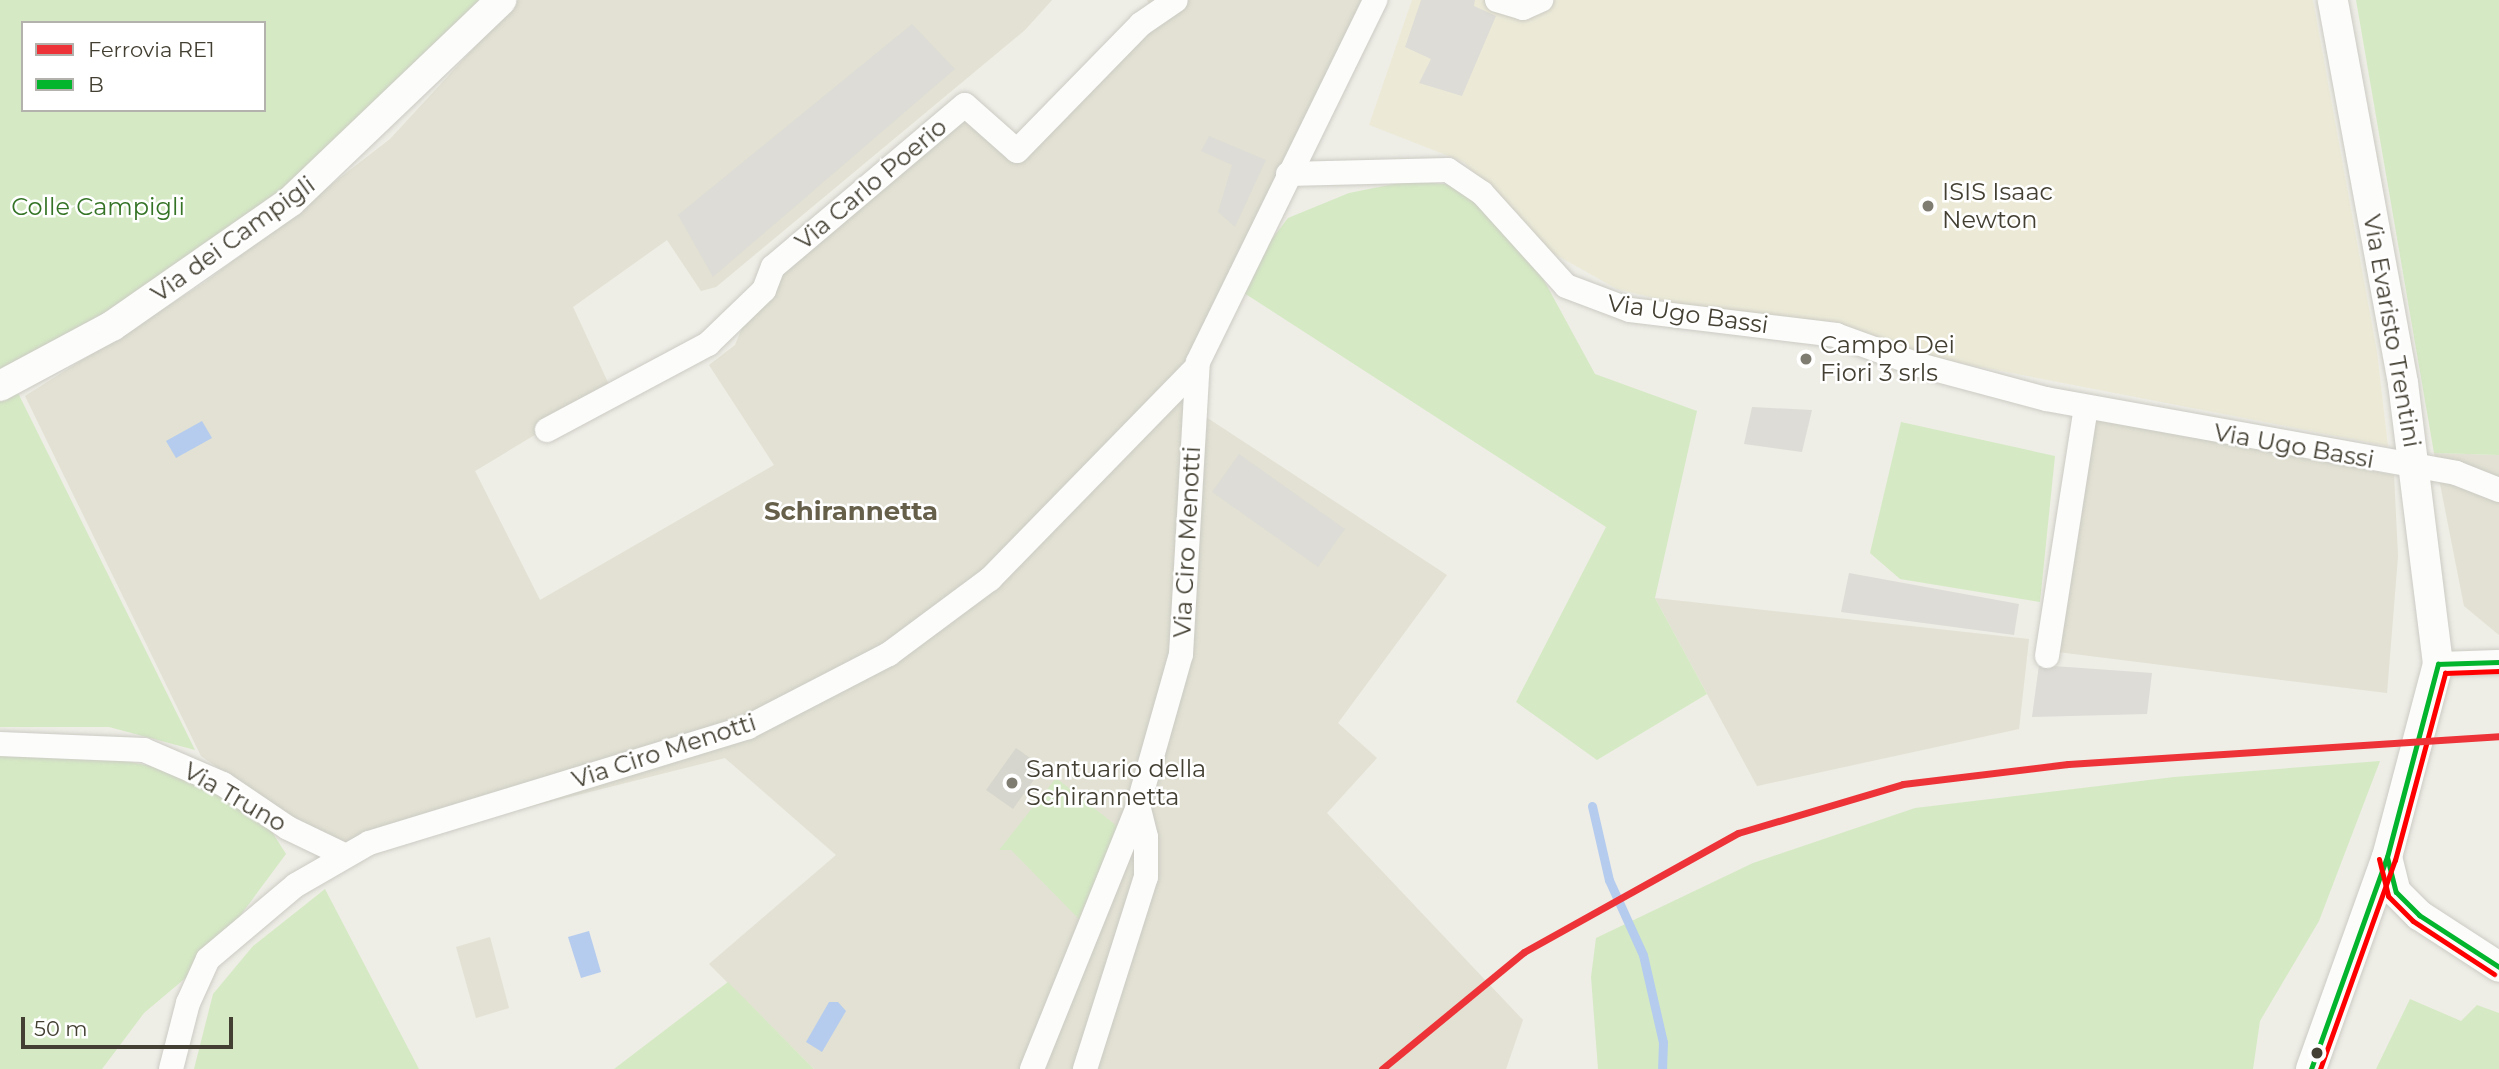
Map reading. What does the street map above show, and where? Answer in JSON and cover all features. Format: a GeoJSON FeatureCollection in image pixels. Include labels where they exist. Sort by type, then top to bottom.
{"type":"FeatureCollection","features":[{"type":"Feature","properties":{"kind":"street","name":"Via dei Campigli"},"geometry":{"type":"LineString","coordinates":[[0,386],[112,326],[291,201],[501,0]]}},
{"type":"Feature","properties":{"kind":"street","name":"Via Carlo Poerio"},"geometry":{"type":"LineString","coordinates":[[547,430],[709,344],[764,290],[773,267],[965,105],[1017,151],[1140,24],[1176,0]]}},
{"type":"Feature","properties":{"kind":"street","name":"Via Ciro Menotti"},"geometry":{"type":"LineString","coordinates":[[171,1069],[188,1003],[208,959],[342,854],[748,727],[888,654],[990,579],[1197,367],[1288,174],[1375,0]]}},
{"type":"Feature","properties":{"kind":"street"},"geometry":{"type":"LineString","coordinates":[[1497,0],[1523,8],[1541,0]]}},
{"type":"Feature","properties":{"kind":"street","name":"Via Evaristo Trentini"},"geometry":{"type":"LineString","coordinates":[[2333,0],[2415,468],[2438,664]]}},
{"type":"Feature","properties":{"kind":"street","name":"Via Ugo Bassi"},"geometry":{"type":"LineString","coordinates":[[1288,174],[1448,170],[1482,193],[1566,286],[1583,297],[1630,310],[1836,335],[1919,365],[2086,407],[2456,474],[2499,490]]}},
{"type":"Feature","properties":{"kind":"street","name":"Via Ciro Menotti"},"geometry":{"type":"LineString","coordinates":[[1032,1069],[1138,806],[1181,654],[1197,367]]}},
{"type":"Feature","properties":{"kind":"street"},"geometry":{"type":"LineString","coordinates":[[2047,656],[2086,407]]}},
{"type":"Feature","properties":{"kind":"street"},"geometry":{"type":"LineString","coordinates":[[2311,1069],[2387,857],[2438,664],[2499,662]]}},
{"type":"Feature","properties":{"kind":"street","name":"Via Truno"},"geometry":{"type":"LineString","coordinates":[[0,744],[144,750],[223,784],[288,828],[342,854]]}},
{"type":"Feature","properties":{"kind":"street"},"geometry":{"type":"LineString","coordinates":[[1085,1069],[1146,877],[1146,837],[1138,806]]}},
{"type":"Feature","properties":{"kind":"street"},"geometry":{"type":"LineString","coordinates":[[2387,857],[2396,892],[2411,907],[2499,967]]}},
{"type":"Feature","properties":{"kind":"shaded area"},"geometry":{"type":"Polygon","coordinates":[[[518,0],[1052,0],[1025,30],[716,287],[701,291],[667,240],[573,307],[611,389],[475,471],[540,600],[774,465],[709,365],[735,345],[758,289],[962,112],[1018,159],[1158,22],[1147,0],[1367,0],[1186,404],[1447,575],[1338,723],[1377,758],[1327,813],[1523,1020],[1506,1069],[814,1069],[709,964],[836,855],[725,758],[342,854],[201,756],[25,396],[204,283],[390,139],[518,0]]]}},
{"type":"Feature","properties":{"kind":"shaded area","name":"ISIS Isaac Newton"},"geometry":{"type":"Polygon","coordinates":[[[1412,0],[2313,0],[2377,352],[2388,446],[1759,324],[1617,289],[1549,251],[1464,162],[1369,125],[1412,0]]]}},
{"type":"Feature","properties":{"kind":"shaded area"},"geometry":{"type":"Polygon","coordinates":[[[1421,0],[1475,0],[1474,6],[1496,16],[1462,96],[1419,83],[1431,59],[1405,47],[1421,0]]]}},
{"type":"Feature","properties":{"kind":"shaded area"},"geometry":{"type":"Polygon","coordinates":[[[912,24],[955,69],[713,277],[678,215],[912,24]]]}},
{"type":"Feature","properties":{"kind":"shaded area"},"geometry":{"type":"Polygon","coordinates":[[[1209,136],[1266,160],[1235,227],[1218,212],[1232,165],[1201,151],[1209,136]]]}},
{"type":"Feature","properties":{"kind":"shaded area"},"geometry":{"type":"Polygon","coordinates":[[[1752,407],[1812,410],[1802,452],[1744,444],[1752,407]]]}},
{"type":"Feature","properties":{"kind":"shaded area"},"geometry":{"type":"Polygon","coordinates":[[[2088,417],[2394,475],[2398,556],[2387,693],[2058,652],[2088,417]]]}},
{"type":"Feature","properties":{"kind":"shaded area"},"geometry":{"type":"Polygon","coordinates":[[[2434,453],[2499,455],[2499,635],[2464,606],[2434,453]]]}},
{"type":"Feature","properties":{"kind":"shaded area"},"geometry":{"type":"Polygon","coordinates":[[[1239,454],[1345,529],[1318,567],[1212,492],[1239,454]]]}},
{"type":"Feature","properties":{"kind":"shaded area"},"geometry":{"type":"Polygon","coordinates":[[[1849,573],[2019,604],[2014,635],[1841,612],[1849,573]]]}},
{"type":"Feature","properties":{"kind":"shaded area"},"geometry":{"type":"Polygon","coordinates":[[[1655,598],[2029,639],[2019,729],[1757,786],[1655,598]]]}},
{"type":"Feature","properties":{"kind":"shaded area"},"geometry":{"type":"Polygon","coordinates":[[[2039,665],[2152,673],[2147,714],[2032,717],[2039,665]]]}},
{"type":"Feature","properties":{"kind":"shaded area"},"geometry":{"type":"Polygon","coordinates":[[[490,937],[509,1008],[476,1018],[456,947],[490,937]]]}},
{"type":"Feature","properties":{"kind":"green space","name":"Colle Campigli"},"geometry":{"type":"Polygon","coordinates":[[[0,0],[479,0],[288,192],[105,319],[0,378],[0,0]]]}},
{"type":"Feature","properties":{"kind":"green space"},"geometry":{"type":"Polygon","coordinates":[[[2356,0],[2499,0],[2499,455],[2434,453],[2356,0]]]}},
{"type":"Feature","properties":{"kind":"green space"},"geometry":{"type":"Polygon","coordinates":[[[1409,181],[1455,185],[1494,218],[1540,273],[1595,374],[1697,411],[1655,598],[1707,694],[1597,760],[1516,702],[1606,527],[1244,293],[1260,254],[1288,218],[1349,193],[1409,181]]]}},
{"type":"Feature","properties":{"kind":"green space"},"geometry":{"type":"Polygon","coordinates":[[[18,393],[195,750],[109,727],[0,727],[0,400],[18,393]]]}},
{"type":"Feature","properties":{"kind":"green space"},"geometry":{"type":"Polygon","coordinates":[[[1901,422],[2055,456],[2040,602],[1900,579],[1870,553],[1901,422]]]}},
{"type":"Feature","properties":{"kind":"green space"},"geometry":{"type":"Polygon","coordinates":[[[84,753],[156,767],[204,787],[269,827],[286,854],[208,959],[144,1013],[102,1069],[0,1069],[0,755],[84,753]]]}},
{"type":"Feature","properties":{"kind":"green space"},"geometry":{"type":"Polygon","coordinates":[[[2380,761],[2319,921],[2260,1021],[2253,1069],[1598,1069],[1591,977],[1596,938],[1753,863],[1915,808],[2174,777],[2380,761]]]}},
{"type":"Feature","properties":{"kind":"green space"},"geometry":{"type":"Polygon","coordinates":[[[1056,778],[1118,827],[1079,919],[1011,850],[999,850],[1056,778]]]}},
{"type":"Feature","properties":{"kind":"green space"},"geometry":{"type":"Polygon","coordinates":[[[325,889],[419,1069],[194,1069],[213,994],[253,946],[325,889]]]}},
{"type":"Feature","properties":{"kind":"green space"},"geometry":{"type":"Polygon","coordinates":[[[728,982],[814,1069],[614,1069],[728,982]]]}},
{"type":"Feature","properties":{"kind":"green space"},"geometry":{"type":"Polygon","coordinates":[[[2410,999],[2461,1021],[2477,1005],[2499,1013],[2499,1069],[2376,1069],[2410,999]]]}},
{"type":"Feature","properties":{"kind":"water"},"geometry":{"type":"Polygon","coordinates":[[[202,421],[212,438],[176,458],[166,441],[202,421]]]}},
{"type":"Feature","properties":{"kind":"water"},"geometry":{"type":"Polygon","coordinates":[[[589,931],[601,972],[581,978],[568,937],[589,931]]]}},
{"type":"Feature","properties":{"kind":"water"},"geometry":{"type":"Polygon","coordinates":[[[829,1002],[838,1002],[846,1011],[822,1052],[806,1042],[829,1002]]]}},
{"type":"Feature","properties":{"kind":"building","name":"Santuario della Schirannetta"},"geometry":{"type":"Polygon","coordinates":[[[1016,748],[1043,767],[1013,809],[986,790],[1016,748]]]}},
{"type":"Feature","properties":{"kind":"waterway"},"geometry":{"type":"LineString","coordinates":[[1592,806],[1609,880],[1643,955],[1663,1042],[1662,1069]]}},
{"type":"Feature","properties":{"kind":"rail line","name":"RE1"},"geometry":{"type":"LineString","coordinates":[[1382,1069],[1524,952],[1738,833],[1903,784],[2068,764],[2499,736]]}},
{"type":"Feature","properties":{"kind":"transit line","name":"B"},"geometry":{"type":"LineString","coordinates":[[2311,1069],[2387,857],[2438,664],[2499,662]]}},
{"type":"Feature","properties":{"kind":"transit line"},"geometry":{"type":"LineString","coordinates":[[2320,1069],[2395,860],[2445,673],[2499,671]]}},
{"type":"Feature","properties":{"kind":"transit line","name":"B"},"geometry":{"type":"LineString","coordinates":[[2387,857],[2396,892],[2419,915],[2499,967]]}},
{"type":"Feature","properties":{"kind":"transit line"},"geometry":{"type":"LineString","coordinates":[[2379,859],[2388,896],[2413,921],[2494,974]]}},
{"type":"Feature","properties":{"kind":"place","name":"ISIS Isaac Newton"},"geometry":{"type":"Point","coordinates":[1928,206]}},
{"type":"Feature","properties":{"kind":"place","name":"Campo Dei Fiori 3 srls"},"geometry":{"type":"Point","coordinates":[1806,359]}},
{"type":"Feature","properties":{"kind":"place","name":"Santuario della Schirannetta"},"geometry":{"type":"Point","coordinates":[1012,783]}},
{"type":"Feature","properties":{"kind":"district","name":"Schirannetta"},"geometry":{"type":"Point","coordinates":[851,512]}}]}
